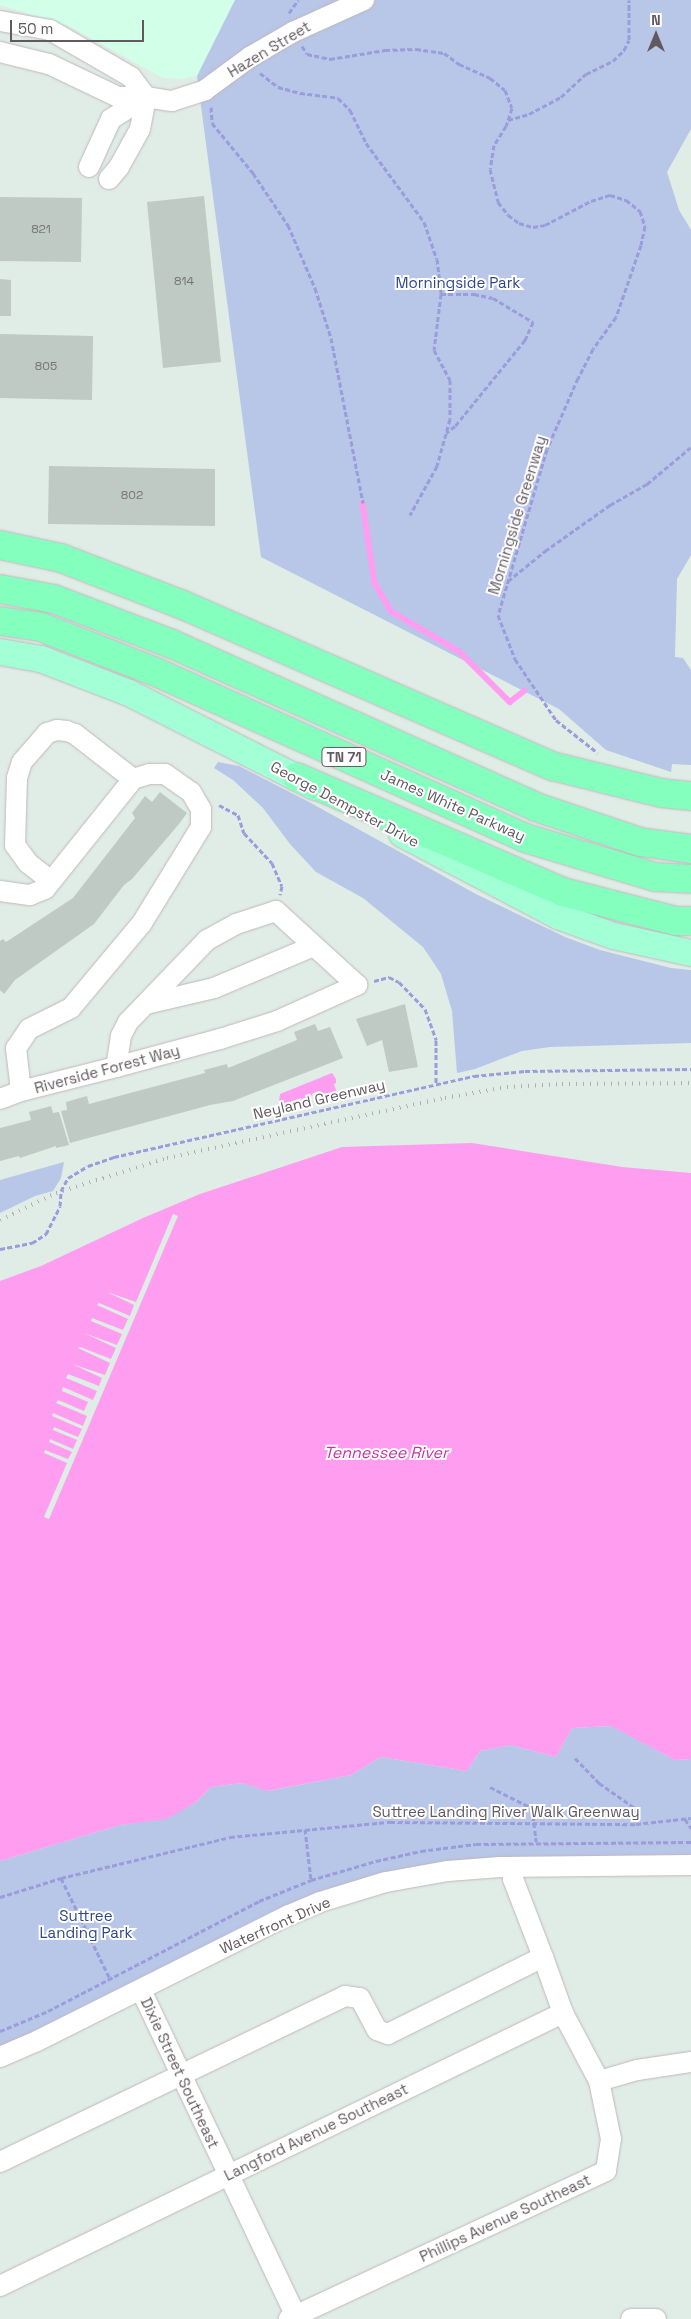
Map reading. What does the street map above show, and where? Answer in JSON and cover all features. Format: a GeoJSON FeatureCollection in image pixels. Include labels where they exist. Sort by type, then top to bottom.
{"type":"FeatureCollection","features":[{"type":"Feature","properties":{"kind":"highway"},"geometry":{"type":"LineString","coordinates":[[0,545],[62,558],[183,605],[552,766],[661,793],[691,796]]}},
{"type":"Feature","properties":{"kind":"highway","name":"TN 71"},"geometry":{"type":"LineString","coordinates":[[0,589],[54,599],[172,644],[536,807],[640,842],[691,849]]}},
{"type":"Feature","properties":{"kind":"highway","name":"James White Parkway"},"geometry":{"type":"LineString","coordinates":[[0,621],[41,627],[156,672],[524,838],[655,877],[691,879]]}},
{"type":"Feature","properties":{"kind":"highway"},"geometry":{"type":"LineString","coordinates":[[297,777],[563,892],[676,920],[691,921]]}},
{"type":"Feature","properties":{"kind":"highway"},"geometry":{"type":"LineString","coordinates":[[536,807],[691,831]]}},
{"type":"Feature","properties":{"kind":"main road","name":"George Dempster Drive"},"geometry":{"type":"LineString","coordinates":[[0,652],[41,660],[129,693],[297,777],[558,916],[614,936],[691,953]]}},
{"type":"Feature","properties":{"kind":"street","name":"Hazen Street"},"geometry":{"type":"LineString","coordinates":[[0,52],[49,64],[118,97],[146,97],[172,101],[205,90],[250,57],[293,32],[364,0]]}},
{"type":"Feature","properties":{"kind":"street"},"geometry":{"type":"LineString","coordinates":[[0,21],[50,30],[131,76],[146,97],[140,129],[124,158],[109,179]]}},
{"type":"Feature","properties":{"kind":"street"},"geometry":{"type":"LineString","coordinates":[[89,167],[111,119],[146,97]]}},
{"type":"Feature","properties":{"kind":"street"},"geometry":{"type":"LineString","coordinates":[[99,146],[124,158]]}},
{"type":"Feature","properties":{"kind":"street"},"geometry":{"type":"LineString","coordinates":[[51,881],[28,863],[15,845],[17,778],[22,762],[47,733],[57,730],[68,731],[75,734],[133,780]]}},
{"type":"Feature","properties":{"kind":"street"},"geometry":{"type":"LineString","coordinates":[[0,890],[30,895],[45,888],[133,780],[149,774],[165,774],[191,792],[196,800]]}},
{"type":"Feature","properties":{"kind":"street","name":"Riverside Forest Way"},"geometry":{"type":"LineString","coordinates":[[196,800],[201,809],[201,828],[142,923],[71,1008],[29,1029],[16,1048],[21,1091],[220,1039],[277,1021],[357,985]]}},
{"type":"Feature","properties":{"kind":"street"},"geometry":{"type":"LineString","coordinates":[[116,1067],[121,1036],[128,1022],[208,940],[236,924],[276,911],[357,985]]}},
{"type":"Feature","properties":{"kind":"street"},"geometry":{"type":"LineString","coordinates":[[146,1004],[214,988],[314,946]]}},
{"type":"Feature","properties":{"kind":"street"},"geometry":{"type":"LineString","coordinates":[[0,1099],[21,1091]]}},
{"type":"Feature","properties":{"kind":"street"},"geometry":{"type":"LineString","coordinates":[[512,1866],[513,1879],[563,2013],[599,2081],[637,2070],[691,2062]]}},
{"type":"Feature","properties":{"kind":"street","name":"Waterfront Drive"},"geometry":{"type":"LineString","coordinates":[[0,2057],[142,1990],[287,1916],[320,1902],[386,1882],[421,1875],[512,1866],[691,1866]]}},
{"type":"Feature","properties":{"kind":"street"},"geometry":{"type":"LineString","coordinates":[[0,2162],[345,1996],[352,1995],[360,1998],[377,2030],[388,2034],[543,1957]]}},
{"type":"Feature","properties":{"kind":"street","name":"Dixie Street Southeast"},"geometry":{"type":"LineString","coordinates":[[142,1990],[294,2318]]}},
{"type":"Feature","properties":{"kind":"street","name":"Langford Avenue Southeast"},"geometry":{"type":"LineString","coordinates":[[0,2286],[563,2013]]}},
{"type":"Feature","properties":{"kind":"street","name":"Phillips Avenue Southeast"},"geometry":{"type":"LineString","coordinates":[[294,2318],[606,2171],[611,2139],[599,2081]]}},
{"type":"Feature","properties":{"kind":"street"},"geometry":{"type":"LineString","coordinates":[[631,2319],[656,2319]]}},
{"type":"Feature","properties":{"kind":"path"},"geometry":{"type":"LineString","coordinates":[[508,120],[529,114],[561,97],[586,74],[613,61],[624,50],[629,40],[629,0]]}},
{"type":"Feature","properties":{"kind":"path","name":"Morningside Greenway"},"geometry":{"type":"LineString","coordinates":[[293,32],[307,54],[317,58],[330,59],[385,50],[416,49],[444,53],[459,64],[490,78],[506,90],[512,108],[508,120],[494,145],[490,169],[498,202],[508,216],[519,223],[533,227],[546,225],[590,201],[610,195],[626,200],[640,211],[644,226],[641,245],[616,317],[593,348],[547,449],[498,615],[515,658],[556,720],[576,738],[602,756]]}},
{"type":"Feature","properties":{"kind":"path"},"geometry":{"type":"LineString","coordinates":[[250,57],[260,73],[278,87],[300,93],[338,98],[350,110],[366,143],[424,222],[437,259],[441,294],[434,350],[450,380],[450,418],[437,466],[410,515]]}},
{"type":"Feature","properties":{"kind":"path"},"geometry":{"type":"LineString","coordinates":[[205,90],[211,106],[212,123],[253,173],[288,225],[315,288],[331,338],[363,503]]}},
{"type":"Feature","properties":{"kind":"path"},"geometry":{"type":"LineString","coordinates":[[441,294],[474,294],[493,298],[533,322],[525,340],[455,426],[446,433]]}},
{"type":"Feature","properties":{"kind":"path"},"geometry":{"type":"LineString","coordinates":[[507,582],[544,551],[610,505],[647,484],[691,447]]}},
{"type":"Feature","properties":{"kind":"path"},"geometry":{"type":"LineString","coordinates":[[196,800],[220,805],[238,815],[244,833],[272,863],[282,886],[276,911]]}},
{"type":"Feature","properties":{"kind":"path"},"geometry":{"type":"LineString","coordinates":[[357,985],[389,977],[399,982],[425,1008],[436,1040],[436,1084]]}},
{"type":"Feature","properties":{"kind":"path","name":"Neyland Greenway"},"geometry":{"type":"LineString","coordinates":[[0,1249],[32,1243],[46,1234],[60,1206],[61,1191],[68,1178],[88,1166],[114,1157],[474,1076],[525,1071],[691,1069]]}},
{"type":"Feature","properties":{"kind":"path"},"geometry":{"type":"LineString","coordinates":[[575,1758],[599,1783],[635,1808],[636,1824]]}},
{"type":"Feature","properties":{"kind":"path"},"geometry":{"type":"LineString","coordinates":[[490,1787],[532,1808],[536,1842]]}},
{"type":"Feature","properties":{"kind":"path","name":"Suttree Landing River Walk Greenway"},"geometry":{"type":"LineString","coordinates":[[0,1897],[61,1878],[230,1837],[390,1822],[636,1824],[691,1818]]}},
{"type":"Feature","properties":{"kind":"path"},"geometry":{"type":"LineString","coordinates":[[684,1819],[691,1828]]}},
{"type":"Feature","properties":{"kind":"path"},"geometry":{"type":"LineString","coordinates":[[305,1830],[311,1880]]}},
{"type":"Feature","properties":{"kind":"path"},"geometry":{"type":"LineString","coordinates":[[61,1878],[110,1979]]}},
{"type":"Feature","properties":{"kind":"shaded area"},"geometry":{"type":"Polygon","coordinates":[[[0,0],[235,0],[197,76],[181,79],[163,78],[67,25],[0,5],[0,0]]]}},
{"type":"Feature","properties":{"kind":"green space","name":"Morningside Park"},"geometry":{"type":"Polygon","coordinates":[[[235,0],[691,0],[691,129],[667,172],[679,210],[691,230],[691,555],[677,579],[675,657],[683,658],[691,670],[691,765],[672,764],[671,772],[606,750],[559,709],[261,557],[197,76],[235,0]]]}},
{"type":"Feature","properties":{"kind":"green space"},"geometry":{"type":"Polygon","coordinates":[[[218,762],[239,766],[309,802],[476,894],[565,937],[600,950],[671,968],[691,970],[691,1043],[550,1047],[522,1051],[475,1069],[457,1073],[452,1011],[441,974],[423,947],[363,898],[316,872],[290,844],[263,808],[233,780],[214,768],[218,762]]]}},
{"type":"Feature","properties":{"kind":"green space"},"geometry":{"type":"Polygon","coordinates":[[[64,1162],[61,1178],[53,1191],[35,1196],[0,1213],[0,1180],[64,1162]]]}},
{"type":"Feature","properties":{"kind":"green space","name":"Suttree Landing Park"},"geometry":{"type":"Polygon","coordinates":[[[612,1726],[675,1760],[691,1759],[691,1865],[538,1866],[351,1892],[0,2057],[0,1861],[120,1825],[166,1818],[195,1803],[211,1787],[242,1783],[268,1791],[351,1775],[381,1757],[467,1771],[480,1751],[511,1745],[556,1757],[572,1728],[612,1726]]]}},
{"type":"Feature","properties":{"kind":"water"},"geometry":{"type":"Polygon","coordinates":[[[332,1073],[336,1079],[334,1084],[337,1093],[328,1095],[319,1091],[313,1093],[309,1099],[302,1100],[301,1098],[283,1105],[279,1101],[280,1094],[332,1073]]]}},
{"type":"Feature","properties":{"kind":"water","name":"Tennessee River"},"geometry":{"type":"Polygon","coordinates":[[[472,1143],[622,1167],[691,1173],[691,1759],[675,1760],[611,1726],[572,1728],[556,1757],[511,1745],[480,1751],[467,1771],[381,1757],[351,1775],[267,1791],[242,1783],[211,1787],[195,1803],[166,1819],[120,1825],[0,1861],[0,1281],[41,1266],[143,1218],[200,1194],[342,1147],[472,1143]]]}},
{"type":"Feature","properties":{"kind":"pier"},"geometry":{"type":"Polygon","coordinates":[[[173,1214],[178,1216],[49,1519],[44,1517],[67,1463],[44,1453],[45,1450],[68,1459],[72,1452],[49,1442],[50,1439],[73,1449],[77,1440],[53,1430],[54,1427],[78,1437],[82,1429],[52,1416],[53,1413],[83,1426],[87,1416],[56,1403],[58,1400],[84,1411],[88,1402],[62,1391],[63,1387],[93,1400],[97,1391],[66,1378],[68,1374],[99,1386],[102,1378],[72,1364],[105,1375],[110,1363],[78,1348],[80,1347],[111,1359],[116,1348],[84,1333],[117,1345],[122,1334],[91,1321],[92,1318],[123,1330],[128,1319],[97,1305],[99,1303],[130,1316],[134,1305],[107,1292],[136,1302],[173,1214]]]}},
{"type":"Feature","properties":{"kind":"building"},"geometry":{"type":"Polygon","coordinates":[[[204,196],[221,362],[163,368],[147,202],[204,196]]]}},
{"type":"Feature","properties":{"kind":"building"},"geometry":{"type":"Polygon","coordinates":[[[0,197],[82,198],[81,262],[0,261],[0,197]]]}},
{"type":"Feature","properties":{"kind":"building"},"geometry":{"type":"Polygon","coordinates":[[[0,279],[11,280],[11,316],[0,316],[0,279]]]}},
{"type":"Feature","properties":{"kind":"building"},"geometry":{"type":"Polygon","coordinates":[[[0,334],[93,336],[92,400],[0,398],[0,334]]]}},
{"type":"Feature","properties":{"kind":"building"},"geometry":{"type":"Polygon","coordinates":[[[49,466],[215,469],[215,526],[48,524],[49,466]]]}},
{"type":"Feature","properties":{"kind":"building"},"geometry":{"type":"Polygon","coordinates":[[[160,792],[187,813],[179,824],[132,879],[124,885],[94,924],[15,980],[4,994],[0,990],[0,941],[3,939],[6,942],[73,898],[135,818],[132,813],[145,796],[152,802],[160,792]]]}},
{"type":"Feature","properties":{"kind":"building"},"geometry":{"type":"Polygon","coordinates":[[[405,1004],[418,1067],[389,1072],[382,1040],[367,1046],[356,1019],[405,1004]]]}},
{"type":"Feature","properties":{"kind":"building"},"geometry":{"type":"Polygon","coordinates":[[[315,1024],[318,1031],[330,1027],[343,1058],[233,1101],[210,1105],[70,1143],[61,1111],[67,1110],[66,1102],[87,1096],[89,1104],[205,1073],[204,1070],[227,1064],[228,1068],[297,1040],[294,1032],[315,1024]]]}},
{"type":"Feature","properties":{"kind":"building"},"geometry":{"type":"Polygon","coordinates":[[[51,1106],[53,1113],[59,1112],[69,1145],[56,1148],[56,1146],[20,1158],[19,1156],[0,1161],[0,1128],[31,1120],[29,1112],[51,1106]]]}},
{"type":"Feature","properties":{"kind":"waterway"},"geometry":{"type":"LineString","coordinates":[[363,503],[375,583],[391,611],[460,652],[510,702],[524,691]]}},
{"type":"Feature","properties":{"kind":"railway"},"geometry":{"type":"LineString","coordinates":[[0,1220],[56,1193],[167,1158],[445,1098],[507,1087],[562,1084],[691,1083]]}}]}
